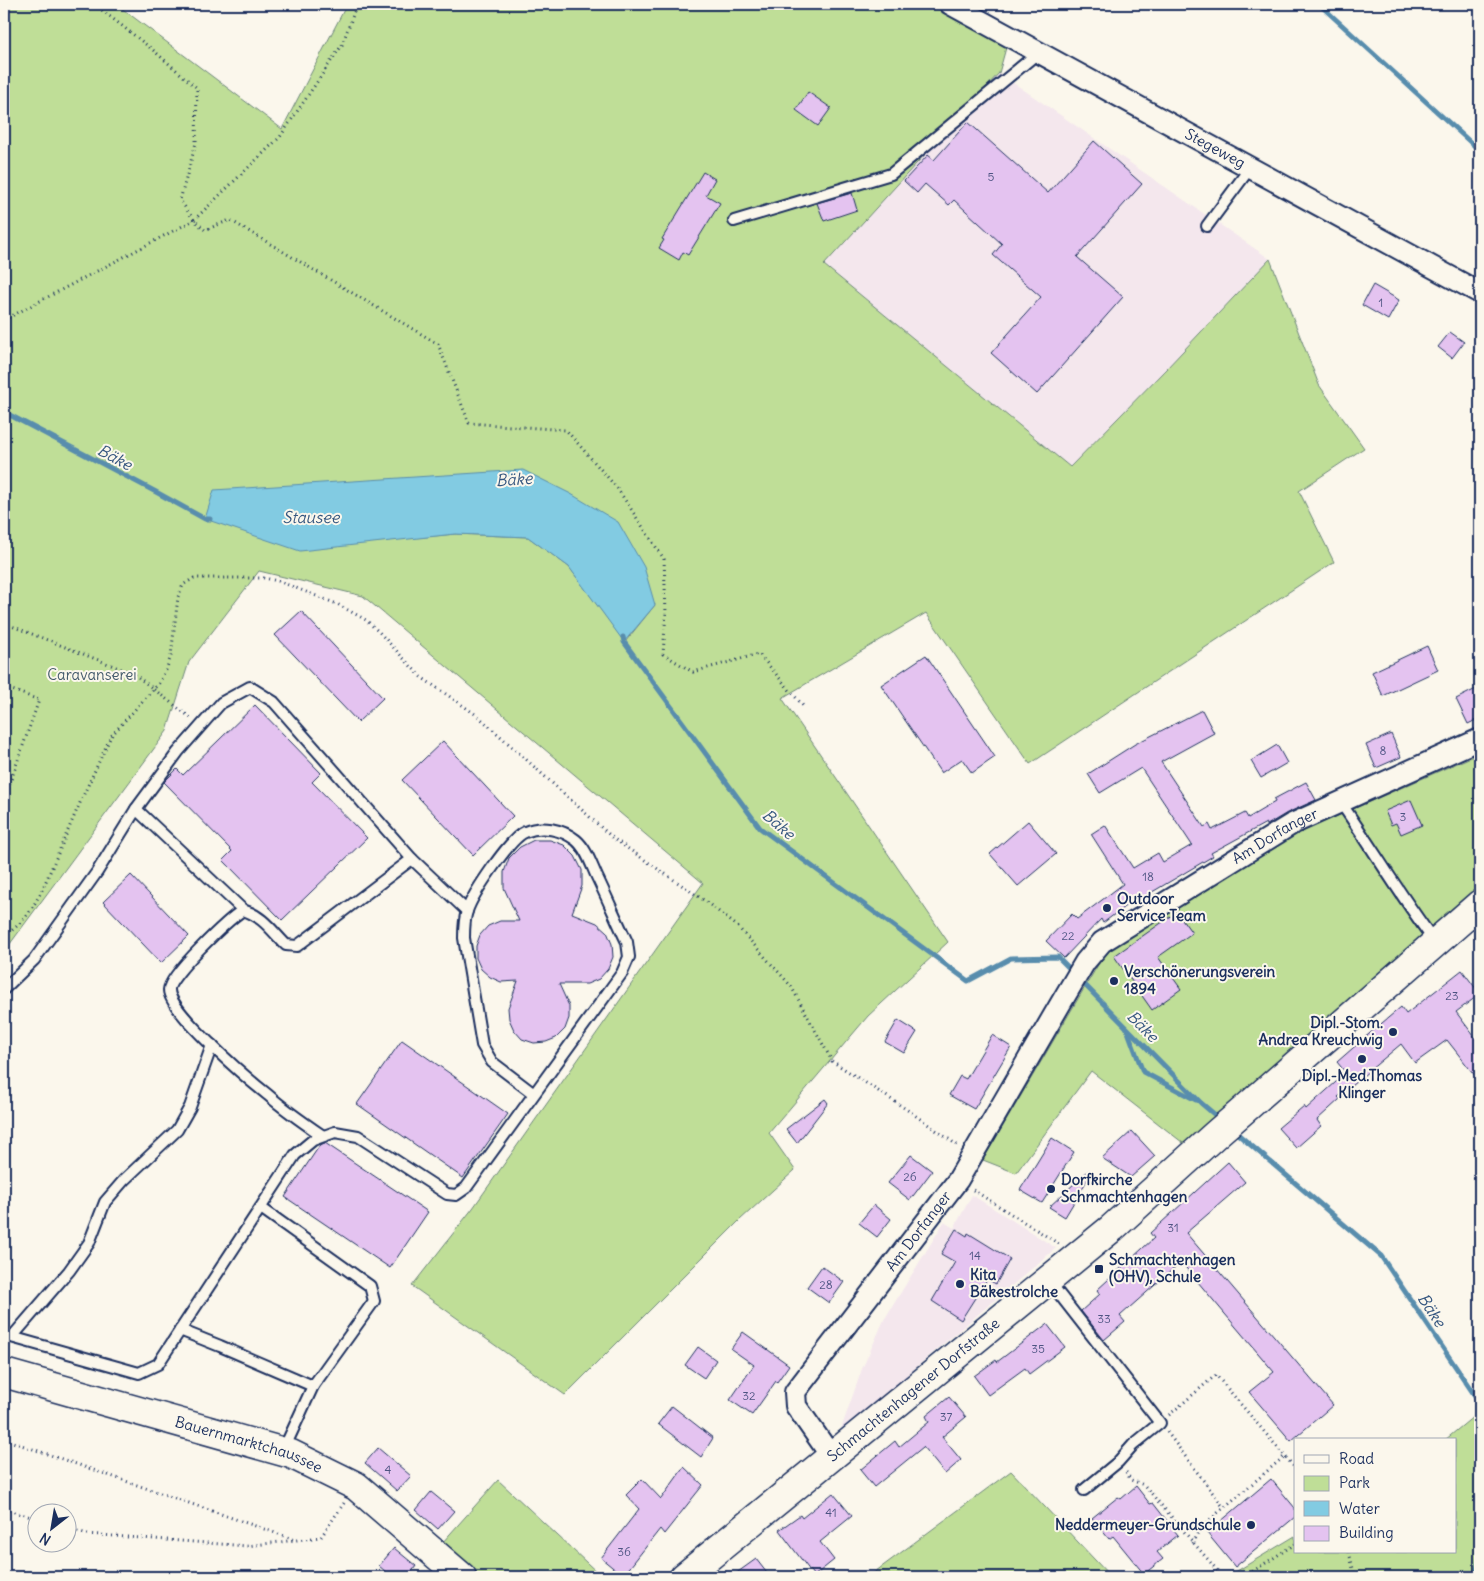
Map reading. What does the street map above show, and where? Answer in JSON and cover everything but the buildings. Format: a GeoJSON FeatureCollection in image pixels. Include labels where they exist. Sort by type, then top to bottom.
{"type":"FeatureCollection","features":[{"type":"Feature","properties":{"kind":"main road","name":"Schmachtenhagener Dorfstraße"},"geometry":{"type":"LineString","coordinates":[[684,1577],[1112,1228],[1241,1112],[1480,904]]}},
{"type":"Feature","properties":{"kind":"main road","name":"Bauernmarktchaussee"},"geometry":{"type":"LineString","coordinates":[[4,1373],[292,1454],[356,1486],[462,1577]]}},
{"type":"Feature","properties":{"kind":"street","name":"Stegeweg"},"geometry":{"type":"LineString","coordinates":[[950,4],[1480,293]]}},
{"type":"Feature","properties":{"kind":"street","name":"Am Dorfanger"},"geometry":{"type":"LineString","coordinates":[[831,1456],[796,1406],[795,1392],[958,1180],[1085,962],[1102,942],[1292,824],[1480,739]]}},
{"type":"Feature","properties":{"kind":"lane"},"geometry":{"type":"LineString","coordinates":[[734,221],[891,174],[1038,52]]}},
{"type":"Feature","properties":{"kind":"lane"},"geometry":{"type":"LineString","coordinates":[[1207,226],[1250,168]]}},
{"type":"Feature","properties":{"kind":"lane"},"geometry":{"type":"LineString","coordinates":[[4,989],[34,960],[97,872],[136,809],[178,752],[221,703],[250,687],[274,702],[412,859],[467,911]]}},
{"type":"Feature","properties":{"kind":"lane"},"geometry":{"type":"LineString","coordinates":[[1341,803],[1373,849],[1409,908],[1436,943]]}},
{"type":"Feature","properties":{"kind":"lane"},"geometry":{"type":"LineString","coordinates":[[136,809],[243,910],[254,913],[286,945],[297,946],[412,859]]}},
{"type":"Feature","properties":{"kind":"lane"},"geometry":{"type":"LineString","coordinates":[[212,1045],[190,1107],[176,1130],[124,1180],[105,1202],[89,1243],[69,1271],[8,1336],[139,1374],[158,1364],[295,1155],[313,1140],[323,1136],[336,1132],[358,1136],[447,1194],[456,1195],[466,1188],[622,973],[629,957],[627,942],[582,847],[577,840],[563,832],[548,829],[536,829],[523,833],[501,857],[477,890],[467,911],[464,938],[482,1045],[492,1062],[534,1094]]}},
{"type":"Feature","properties":{"kind":"lane"},"geometry":{"type":"LineString","coordinates":[[243,910],[232,917],[181,969],[171,981],[168,991],[175,1005],[212,1045],[268,1095],[323,1136]]}},
{"type":"Feature","properties":{"kind":"lane"},"geometry":{"type":"LineString","coordinates":[[261,1208],[370,1286],[374,1301],[313,1386],[283,1452]]}},
{"type":"Feature","properties":{"kind":"lane"},"geometry":{"type":"LineString","coordinates":[[1049,1280],[1160,1423],[1084,1490]]}},
{"type":"Feature","properties":{"kind":"lane"},"geometry":{"type":"LineString","coordinates":[[180,1330],[313,1386]]}},
{"type":"Feature","properties":{"kind":"path"},"geometry":{"type":"LineString","coordinates":[[94,4],[153,50],[197,88],[196,143],[180,200],[194,220],[205,230],[230,220],[438,344],[470,423],[566,430],[617,488],[664,559],[666,613],[663,654],[693,672],[759,654],[804,707]]}},
{"type":"Feature","properties":{"kind":"path"},"geometry":{"type":"LineString","coordinates":[[4,320],[194,220],[280,138],[342,45],[357,4]]}},
{"type":"Feature","properties":{"kind":"path"},"geometry":{"type":"LineString","coordinates":[[4,936],[26,917],[36,902],[111,736],[153,689],[166,670],[171,656],[178,597],[183,585],[194,578],[264,578],[278,581],[337,604],[366,620],[421,677],[478,716],[614,839],[737,926],[791,986],[832,1061],[909,1111],[972,1156]]}},
{"type":"Feature","properties":{"kind":"path"},"geometry":{"type":"LineString","coordinates":[[4,623],[134,674],[201,726]]}},
{"type":"Feature","properties":{"kind":"path"},"geometry":{"type":"LineString","coordinates":[[4,687],[39,700],[4,800]]}},
{"type":"Feature","properties":{"kind":"path"},"geometry":{"type":"LineString","coordinates":[[958,1180],[1078,1256]]}},
{"type":"Feature","properties":{"kind":"path"},"geometry":{"type":"LineString","coordinates":[[1224,1508],[1160,1423],[1216,1374],[1294,1467]]}},
{"type":"Feature","properties":{"kind":"path"},"geometry":{"type":"LineString","coordinates":[[4,1439],[296,1540]]}},
{"type":"Feature","properties":{"kind":"path"},"geometry":{"type":"LineString","coordinates":[[1192,1543],[1201,1527],[1285,1456]]}},
{"type":"Feature","properties":{"kind":"path"},"geometry":{"type":"LineString","coordinates":[[1118,1462],[1131,1480],[1144,1485],[1223,1577]]}},
{"type":"Feature","properties":{"kind":"path"},"geometry":{"type":"LineString","coordinates":[[78,1531],[87,1534],[247,1546],[321,1537],[356,1486]]}},
{"type":"Feature","properties":{"kind":"path"},"geometry":{"type":"LineString","coordinates":[[4,1509],[28,1516]]}},
{"type":"Feature","properties":{"kind":"path"},"geometry":{"type":"LineString","coordinates":[[1244,1577],[1294,1545]]}},
{"type":"Feature","properties":{"kind":"path"},"geometry":{"type":"LineString","coordinates":[[1349,1554],[1355,1577]]}},
{"type":"Feature","properties":{"kind":"shaded area"},"geometry":{"type":"Polygon","coordinates":[[[999,73],[1270,259],[1070,467],[824,265],[999,73]]]}},
{"type":"Feature","properties":{"kind":"shaded area","name":"Kita Bäkestrolche"},"geometry":{"type":"Polygon","coordinates":[[[972,1195],[1056,1248],[840,1432],[862,1369],[884,1320],[944,1222],[954,1228],[972,1195]]]}},
{"type":"Feature","properties":{"kind":"green space","name":"Caravanserei"},"geometry":{"type":"Polygon","coordinates":[[[4,4],[116,4],[282,129],[347,4],[973,4],[1012,26],[999,73],[824,265],[1070,467],[1270,259],[1319,385],[1364,448],[1299,491],[1334,562],[1030,764],[926,613],[782,698],[948,942],[868,1016],[769,1133],[795,1170],[740,1220],[565,1395],[412,1286],[473,1208],[703,883],[363,596],[259,571],[189,662],[167,731],[4,952],[4,4]],[[571,494],[372,542],[455,534],[528,537],[569,567],[625,642],[655,605],[571,494]]]}},
{"type":"Feature","properties":{"kind":"green space"},"geometry":{"type":"Polygon","coordinates":[[[1480,753],[1480,893],[1187,1146],[1091,1071],[1016,1173],[983,1160],[1105,953],[1292,836],[1480,753]]]}},
{"type":"Feature","properties":{"kind":"green space"},"geometry":{"type":"Polygon","coordinates":[[[1480,1411],[1480,1577],[1227,1577],[1294,1537],[1294,1554],[1456,1554],[1456,1438],[1447,1438],[1480,1411]]]}},
{"type":"Feature","properties":{"kind":"green space"},"geometry":{"type":"Polygon","coordinates":[[[1011,1471],[1111,1577],[868,1577],[1011,1471]]]}},
{"type":"Feature","properties":{"kind":"green space"},"geometry":{"type":"Polygon","coordinates":[[[498,1480],[602,1577],[480,1577],[442,1543],[498,1480]]]}},
{"type":"Feature","properties":{"kind":"water","name":"Stausee"},"geometry":{"type":"Polygon","coordinates":[[[523,470],[571,494],[618,522],[644,567],[655,605],[624,642],[569,567],[528,537],[455,534],[300,551],[205,519],[214,490],[523,470]]]}},
{"type":"Feature","properties":{"kind":"waterway"},"geometry":{"type":"LineString","coordinates":[[1319,4],[1480,151]]}},
{"type":"Feature","properties":{"kind":"waterway","name":"Bäke"},"geometry":{"type":"LineString","coordinates":[[4,412],[205,519],[210,519]]}},
{"type":"Feature","properties":{"kind":"waterway","name":"Bäke"},"geometry":{"type":"LineString","coordinates":[[623,637],[624,642],[760,828],[968,981],[1011,958],[1058,957],[1074,973]]}},
{"type":"Feature","properties":{"kind":"waterway","name":"Bäke"},"geometry":{"type":"LineString","coordinates":[[1080,980],[1201,1103],[1221,1120]]}},
{"type":"Feature","properties":{"kind":"waterway"},"geometry":{"type":"LineString","coordinates":[[1127,1029],[1143,1072],[1196,1100]]}},
{"type":"Feature","properties":{"kind":"waterway","name":"Bäke"},"geometry":{"type":"LineString","coordinates":[[1233,1130],[1381,1256],[1480,1403]]}},
{"type":"Feature","properties":{"kind":"waterway","name":"Bäke"},"geometry":{"type":"LineString","coordinates":[[1476,1577],[1480,1553]]}},
{"type":"Feature","properties":{"kind":"place","name":"Outdoor Service Team"},"geometry":{"type":"Point","coordinates":[1107,908]}},
{"type":"Feature","properties":{"kind":"place","name":"Verschönerungsverein 1894"},"geometry":{"type":"Point","coordinates":[1114,981]}},
{"type":"Feature","properties":{"kind":"place","name":"Dipl.-Stom. Andrea Kreuchwig"},"geometry":{"type":"Point","coordinates":[1393,1032]}},
{"type":"Feature","properties":{"kind":"place","name":"Dipl.-Med.Thomas Klinger"},"geometry":{"type":"Point","coordinates":[1362,1059]}},
{"type":"Feature","properties":{"kind":"place","name":"Dorfkirche Schmachtenhagen"},"geometry":{"type":"Point","coordinates":[1051,1189]}},
{"type":"Feature","properties":{"kind":"place","name":"Schmachtenhagen (OHV), Schule"},"geometry":{"type":"Point","coordinates":[1099,1269]}},
{"type":"Feature","properties":{"kind":"place","name":"Kita Bäkestrolche"},"geometry":{"type":"Point","coordinates":[960,1284]}},
{"type":"Feature","properties":{"kind":"place","name":"Neddermeyer-Grundschule"},"geometry":{"type":"Point","coordinates":[1251,1525]}}]}
